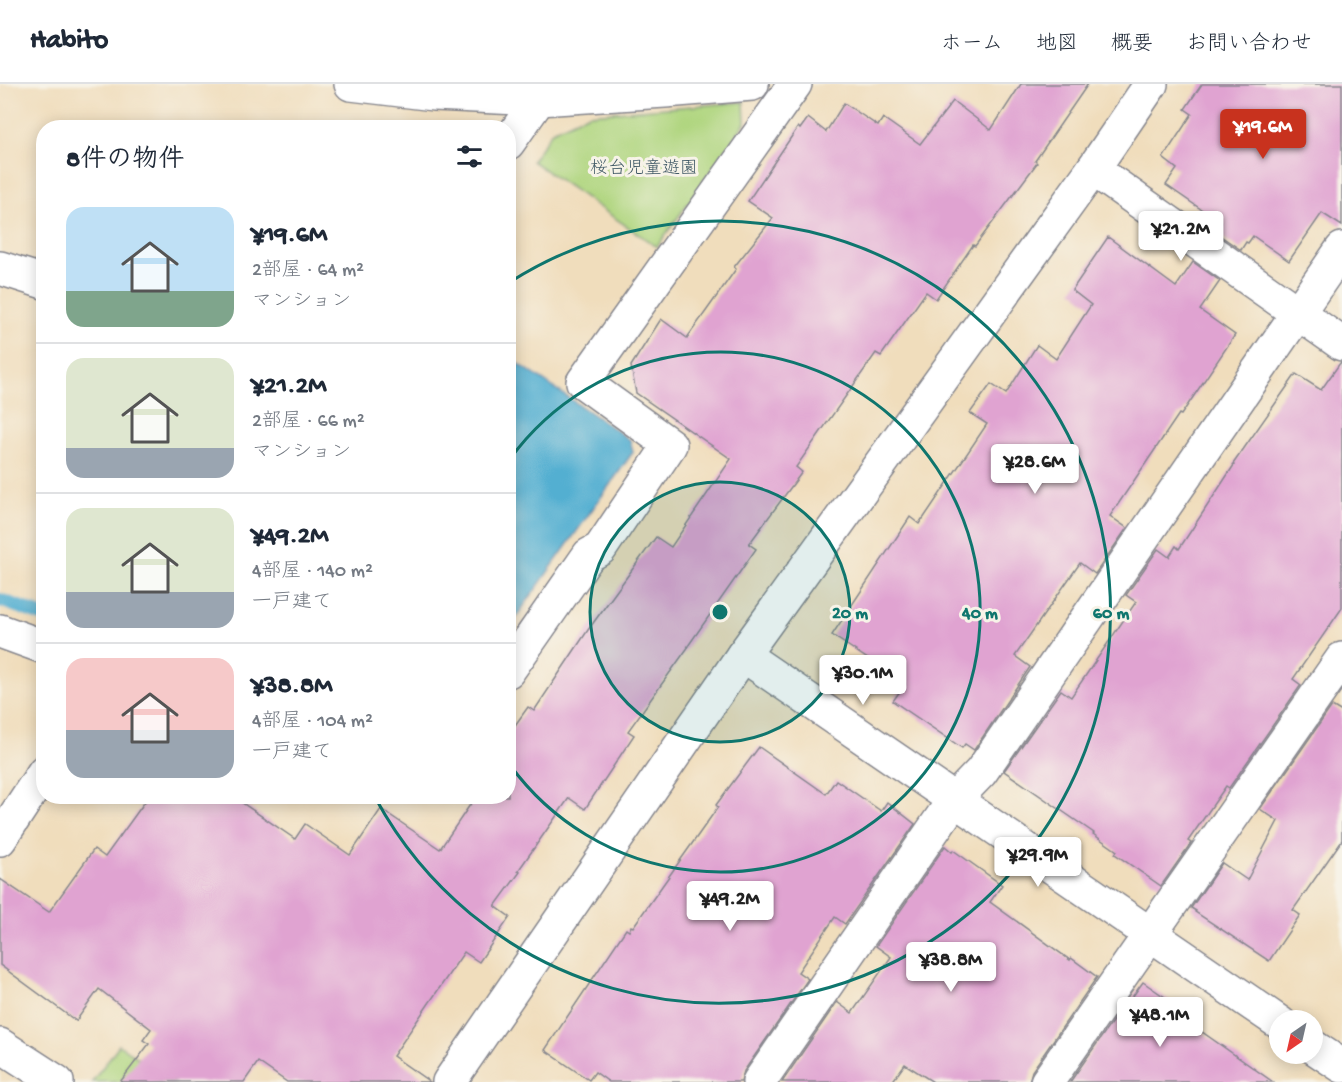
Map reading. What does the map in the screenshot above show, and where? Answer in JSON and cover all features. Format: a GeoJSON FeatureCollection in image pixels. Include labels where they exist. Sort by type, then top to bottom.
{"type":"FeatureCollection","features":[{"type":"Feature","properties":{"kind":"street"},"geometry":{"type":"LineString","coordinates":[[351,84],[434,94],[540,99],[752,84]]}},
{"type":"Feature","properties":{"kind":"street"},"geometry":{"type":"LineString","coordinates":[[516,660],[589,555],[600,549],[670,445],[583,382],[795,84]]}},
{"type":"Feature","properties":{"kind":"street"},"geometry":{"type":"LineString","coordinates":[[449,1082],[743,655],[1093,169],[1151,84]]}},
{"type":"Feature","properties":{"kind":"street"},"geometry":{"type":"LineString","coordinates":[[516,133],[540,99]]}},
{"type":"Feature","properties":{"kind":"street"},"geometry":{"type":"LineString","coordinates":[[1093,169],[1342,344]]}},
{"type":"Feature","properties":{"kind":"street"},"geometry":{"type":"LineString","coordinates":[[759,1082],[954,800],[981,772],[1342,249]]}},
{"type":"Feature","properties":{"kind":"street"},"geometry":{"type":"LineString","coordinates":[[0,268],[36,279]]}},
{"type":"Feature","properties":{"kind":"street"},"geometry":{"type":"LineString","coordinates":[[0,631],[36,644]]}},
{"type":"Feature","properties":{"kind":"street"},"geometry":{"type":"LineString","coordinates":[[743,655],[1269,1015]]}},
{"type":"Feature","properties":{"kind":"street"},"geometry":{"type":"LineString","coordinates":[[1047,1082],[1342,659]]}},
{"type":"Feature","properties":{"kind":"street"},"geometry":{"type":"LineString","coordinates":[[0,839],[36,784]]}},
{"type":"Feature","properties":{"kind":"street"},"geometry":{"type":"LineString","coordinates":[[0,1045],[57,1082]]}},
{"type":"Feature","properties":{"kind":"street"},"geometry":{"type":"LineString","coordinates":[[1323,1053],[1342,1066]]}},
{"type":"Feature","properties":{"kind":"street"},"geometry":{"type":"LineString","coordinates":[[1336,1082],[1342,1073]]}},
{"type":"Feature","properties":{"kind":"green space","name":"桜台児童遊園"},"geometry":{"type":"Polygon","coordinates":[[[744,102],[745,123],[657,247],[532,161],[552,131],[589,114],[744,102]]]}},
{"type":"Feature","properties":{"kind":"green space"},"geometry":{"type":"Polygon","coordinates":[[[119,1045],[173,1082],[92,1082],[119,1045]]]}},
{"type":"Feature","properties":{"kind":"water"},"geometry":{"type":"Polygon","coordinates":[[[516,362],[630,440],[633,452],[516,617],[516,362]]]}},
{"type":"Feature","properties":{"kind":"building"},"geometry":{"type":"Polygon","coordinates":[[[1021,84],[1088,84],[1035,161],[1037,163],[975,246],[973,245],[936,299],[926,292],[881,356],[876,353],[796,467],[802,472],[749,544],[756,549],[628,731],[634,735],[585,809],[569,798],[495,906],[510,917],[479,962],[464,952],[393,1056],[430,1082],[287,1082],[258,1062],[244,1082],[120,1082],[149,1044],[143,1040],[151,1029],[99,989],[76,1021],[0,965],[0,879],[49,912],[94,849],[105,857],[143,804],[244,804],[295,839],[305,824],[350,855],[381,809],[440,849],[471,804],[516,804],[516,724],[528,707],[534,711],[588,630],[656,537],[671,547],[731,459],[636,393],[631,366],[661,319],[687,338],[736,269],[734,267],[773,218],[748,201],[798,127],[800,129],[808,118],[826,132],[844,103],[878,126],[883,118],[920,144],[953,101],[991,130],[1021,84]]]}},
{"type":"Feature","properties":{"kind":"building"},"geometry":{"type":"Polygon","coordinates":[[[1202,84],[1342,84],[1342,226],[1322,213],[1289,261],[1253,236],[1241,250],[1215,232],[1221,223],[1166,185],[1177,169],[1163,158],[1192,114],[1185,109],[1202,84]]]}},
{"type":"Feature","properties":{"kind":"building"},"geometry":{"type":"Polygon","coordinates":[[[1108,237],[1176,287],[1193,262],[1220,281],[1200,310],[1235,335],[1110,516],[1127,528],[1095,574],[1080,563],[1015,656],[1030,667],[974,750],[965,744],[962,748],[893,701],[905,684],[832,635],[910,517],[919,524],[987,424],[970,413],[991,384],[1006,394],[1037,345],[1056,359],[1091,305],[1072,290],[1108,237]]]}},
{"type":"Feature","properties":{"kind":"building"},"geometry":{"type":"Polygon","coordinates":[[[1342,362],[1342,608],[1293,679],[1301,685],[1229,788],[1226,786],[1188,841],[1191,843],[1161,886],[1115,854],[1117,851],[1094,833],[1004,771],[1061,690],[1071,697],[1136,602],[1126,595],[1158,549],[1169,557],[1176,546],[1179,549],[1233,464],[1296,374],[1321,390],[1342,362]]]}},
{"type":"Feature","properties":{"kind":"building"},"geometry":{"type":"Polygon","coordinates":[[[1332,706],[1342,712],[1342,840],[1293,910],[1300,915],[1269,961],[1191,908],[1222,863],[1247,880],[1278,821],[1260,809],[1332,706]]]}},
{"type":"Feature","properties":{"kind":"building"},"geometry":{"type":"Polygon","coordinates":[[[759,747],[826,794],[836,780],[881,811],[887,802],[915,824],[845,924],[835,917],[798,972],[808,979],[744,1071],[741,1082],[609,1082],[595,1072],[589,1080],[545,1050],[626,929],[629,931],[631,926],[633,927],[718,807],[716,805],[759,747]]]}},
{"type":"Feature","properties":{"kind":"building"},"geometry":{"type":"Polygon","coordinates":[[[945,846],[1002,885],[990,902],[1097,977],[1032,1071],[1029,1082],[933,1082],[905,1064],[892,1082],[782,1082],[837,1002],[852,1013],[891,957],[876,946],[945,846]]]}},
{"type":"Feature","properties":{"kind":"building"},"geometry":{"type":"Polygon","coordinates":[[[1143,982],[1185,1011],[1181,1017],[1273,1082],[1070,1082],[1128,999],[1130,1000],[1143,982]]]}},
{"type":"Feature","properties":{"kind":"waterway"},"geometry":{"type":"LineString","coordinates":[[0,600],[36,613]]}}]}
